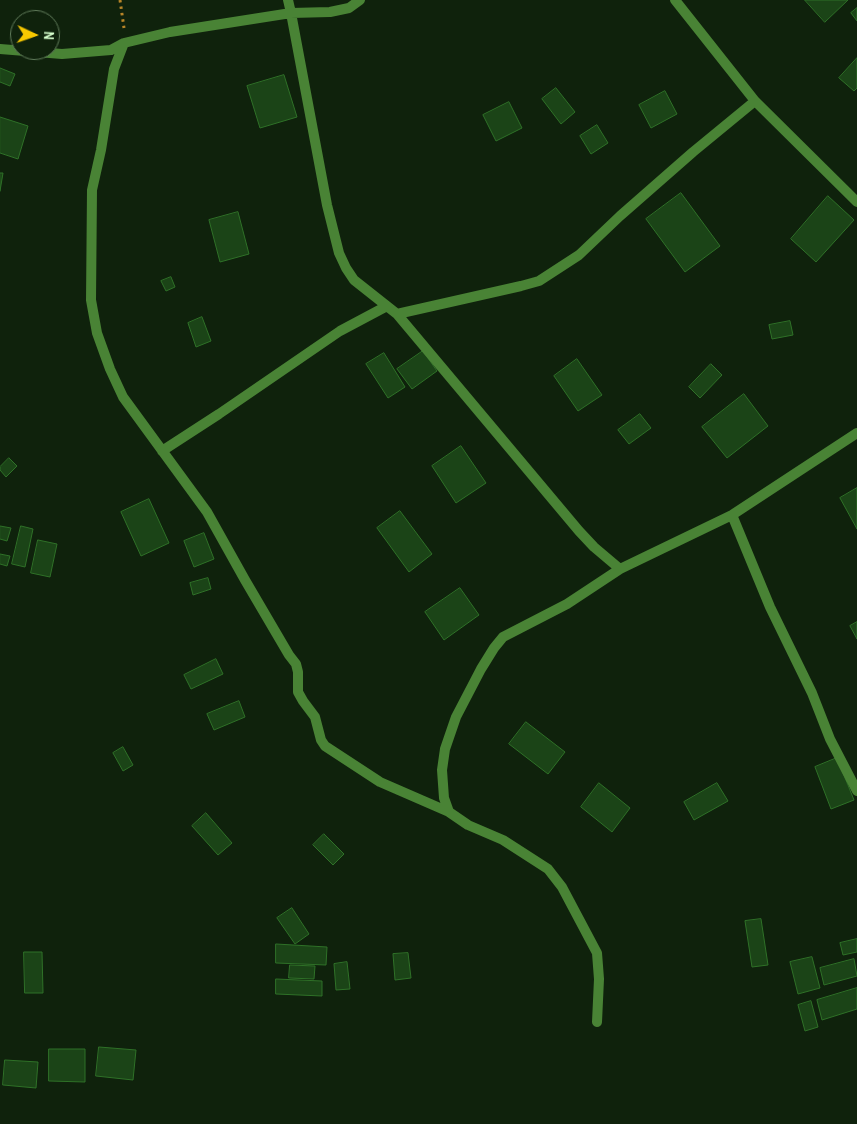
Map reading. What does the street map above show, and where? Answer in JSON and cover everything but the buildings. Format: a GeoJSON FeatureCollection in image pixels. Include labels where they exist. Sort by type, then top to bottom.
{"type":"FeatureCollection","features":[{"type":"Feature","properties":{"kind":"street"},"geometry":{"type":"LineString","coordinates":[[288,0],[327,205],[339,253],[346,268],[354,280],[397,314],[579,531],[594,547],[620,569]]}},
{"type":"Feature","properties":{"kind":"street"},"geometry":{"type":"LineString","coordinates":[[0,49],[62,54],[111,50],[124,43],[170,32],[291,13],[330,12],[350,8],[360,0]]}},
{"type":"Feature","properties":{"kind":"street"},"geometry":{"type":"LineString","coordinates":[[675,0],[755,100],[857,202]]}},
{"type":"Feature","properties":{"kind":"street"},"geometry":{"type":"LineString","coordinates":[[124,43],[114,69],[101,150],[92,190],[91,300],[97,333],[110,369],[123,397],[207,512],[296,664],[298,692],[315,717],[321,740],[325,746],[380,782],[449,812],[468,825],[503,840],[548,869],[562,888],[596,953],[599,979],[597,1022]]}},
{"type":"Feature","properties":{"kind":"street"},"geometry":{"type":"LineString","coordinates":[[397,314],[539,281],[579,255],[620,216],[755,100]]}},
{"type":"Feature","properties":{"kind":"street"},"geometry":{"type":"LineString","coordinates":[[162,451],[340,331],[387,306]]}},
{"type":"Feature","properties":{"kind":"street"},"geometry":{"type":"LineString","coordinates":[[449,812],[444,798],[442,770],[445,749],[456,717],[481,669],[503,637],[567,604],[620,569],[732,515],[857,433]]}},
{"type":"Feature","properties":{"kind":"street"},"geometry":{"type":"LineString","coordinates":[[732,515],[770,607],[812,693],[830,738],[857,791]]}},
{"type":"Feature","properties":{"kind":"path"},"geometry":{"type":"LineString","coordinates":[[120,0],[124,23],[124,43]]}}]}
